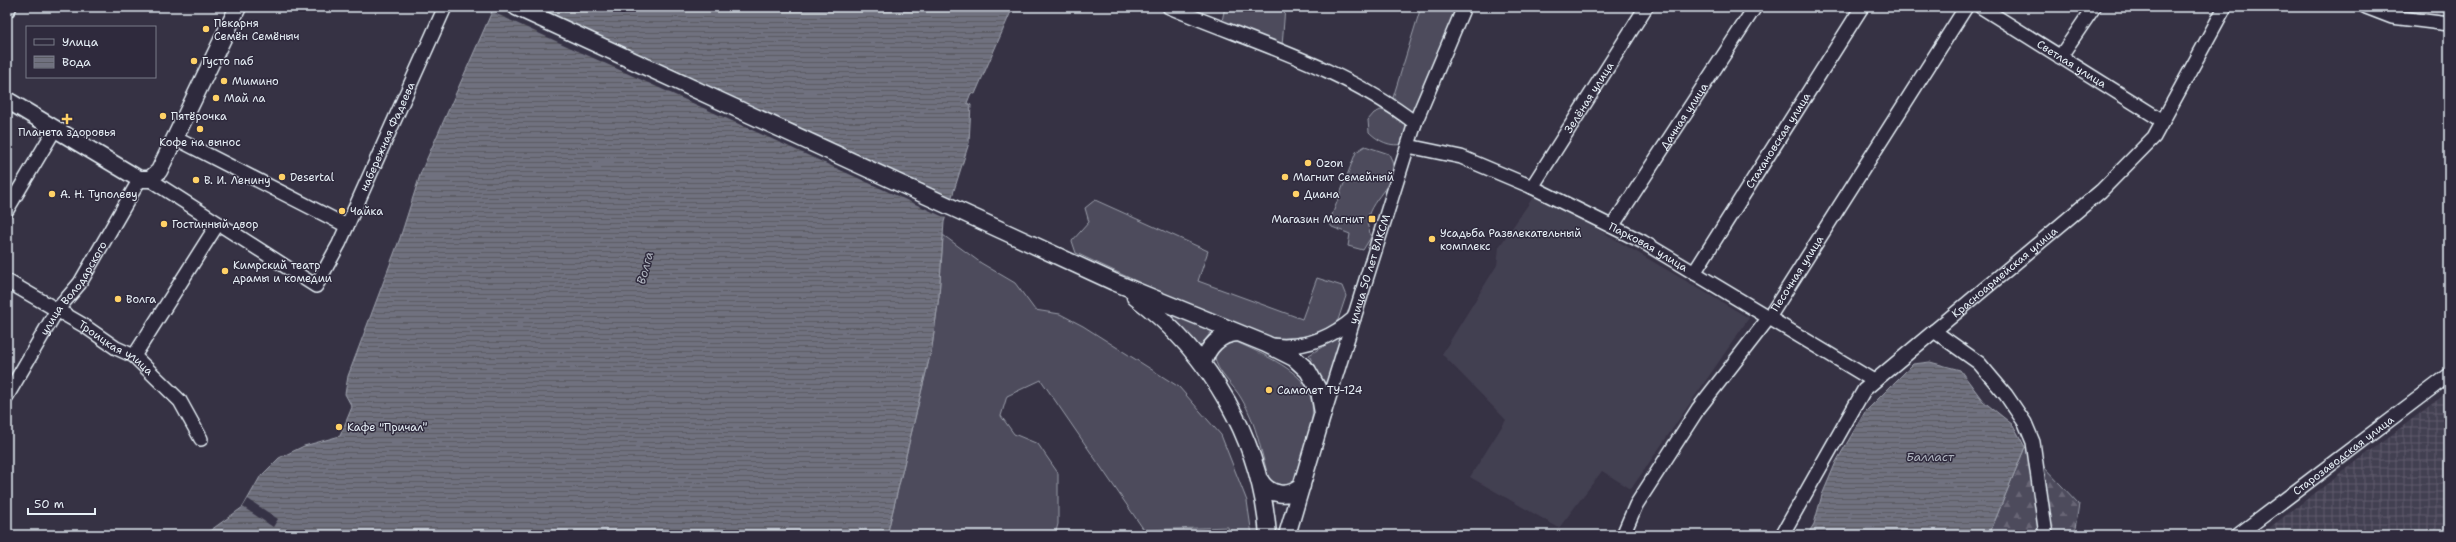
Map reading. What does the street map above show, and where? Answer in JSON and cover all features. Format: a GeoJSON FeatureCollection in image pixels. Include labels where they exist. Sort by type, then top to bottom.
{"type":"FeatureCollection","features":[{"type":"Feature","properties":{"kind":"main road","name":"улица Володарского"},"geometry":{"type":"LineString","coordinates":[[144,179],[159,171],[238,7]]}},
{"type":"Feature","properties":{"kind":"main road"},"geometry":{"type":"LineString","coordinates":[[516,7],[1114,282],[1266,344],[1294,358],[1310,374],[1321,398],[1322,420]]}},
{"type":"Feature","properties":{"kind":"main road"},"geometry":{"type":"LineString","coordinates":[[7,100],[144,179]]}},
{"type":"Feature","properties":{"kind":"main road"},"geometry":{"type":"LineString","coordinates":[[1114,282],[1162,319],[1203,364],[1236,416],[1248,444],[1260,480],[1268,535]]}},
{"type":"Feature","properties":{"kind":"main road"},"geometry":{"type":"LineString","coordinates":[[1203,364],[1206,354],[1215,342],[1227,335],[1237,333]]}},
{"type":"Feature","properties":{"kind":"main road","name":"улица 50 лет ВЛКСМ"},"geometry":{"type":"LineString","coordinates":[[1287,535],[1322,420]]}},
{"type":"Feature","properties":{"kind":"main road"},"geometry":{"type":"LineString","coordinates":[[1260,480],[1268,489],[1279,494],[1292,492],[1302,486]]}},
{"type":"Feature","properties":{"kind":"street"},"geometry":{"type":"LineString","coordinates":[[1169,7],[1335,75],[1388,102],[1415,123]]}},
{"type":"Feature","properties":{"kind":"street","name":"улица 50 лет ВЛКСМ"},"geometry":{"type":"LineString","coordinates":[[1322,420],[1415,123],[1464,7]]}},
{"type":"Feature","properties":{"kind":"street","name":"Зелёная улица"},"geometry":{"type":"LineString","coordinates":[[1532,187],[1646,7]]}},
{"type":"Feature","properties":{"kind":"street","name":"Дачная улица"},"geometry":{"type":"LineString","coordinates":[[1613,225],[1755,7]]}},
{"type":"Feature","properties":{"kind":"street","name":"Стахановская улица"},"geometry":{"type":"LineString","coordinates":[[1694,273],[1862,7]]}},
{"type":"Feature","properties":{"kind":"street","name":"Песочная улица"},"geometry":{"type":"LineString","coordinates":[[1623,535],[1636,504],[1698,409],[1768,319],[1966,7]]}},
{"type":"Feature","properties":{"kind":"street","name":"Светлая улица"},"geometry":{"type":"LineString","coordinates":[[1980,7],[2163,121]]}},
{"type":"Feature","properties":{"kind":"street"},"geometry":{"type":"LineString","coordinates":[[2060,57],[2094,7]]}},
{"type":"Feature","properties":{"kind":"street","name":"Красноармейская улица"},"geometry":{"type":"LineString","coordinates":[[1782,535],[1864,390],[2102,190],[2154,137],[2225,7]]}},
{"type":"Feature","properties":{"kind":"street"},"geometry":{"type":"LineString","coordinates":[[2366,7],[2392,17],[2449,24]]}},
{"type":"Feature","properties":{"kind":"street","name":"набережная Фадеева"},"geometry":{"type":"LineString","coordinates":[[217,225],[316,286],[347,226],[443,8]]}},
{"type":"Feature","properties":{"kind":"street"},"geometry":{"type":"LineString","coordinates":[[7,210],[56,129]]}},
{"type":"Feature","properties":{"kind":"street"},"geometry":{"type":"LineString","coordinates":[[175,138],[347,226]]}},
{"type":"Feature","properties":{"kind":"street","name":"Парковая улица"},"geometry":{"type":"LineString","coordinates":[[1408,146],[1461,157],[1532,187],[1613,225],[1874,381]]}},
{"type":"Feature","properties":{"kind":"street"},"geometry":{"type":"LineString","coordinates":[[134,356],[217,225],[144,179]]}},
{"type":"Feature","properties":{"kind":"street","name":"улица Володарского"},"geometry":{"type":"LineString","coordinates":[[7,396],[57,310],[80,283],[144,179]]}},
{"type":"Feature","properties":{"kind":"street","name":"Троицкая улица"},"geometry":{"type":"LineString","coordinates":[[7,281],[57,310],[116,348],[134,356],[180,401],[201,438]]}},
{"type":"Feature","properties":{"kind":"street"},"geometry":{"type":"LineString","coordinates":[[1266,344],[1288,346],[1310,343],[1330,335],[1354,318]]}},
{"type":"Feature","properties":{"kind":"street"},"geometry":{"type":"LineString","coordinates":[[1934,331],[1979,363],[2006,395],[2025,423],[2033,442],[2046,535]]}},
{"type":"Feature","properties":{"kind":"street","name":"Старозаводская улица"},"geometry":{"type":"LineString","coordinates":[[2238,535],[2449,375]]}},
{"type":"Feature","properties":{"kind":"shaded area"},"geometry":{"type":"Polygon","coordinates":[[[2384,7],[2449,7],[2449,21],[2384,7]]]}},
{"type":"Feature","properties":{"kind":"shaded area"},"geometry":{"type":"Polygon","coordinates":[[[1536,193],[1749,318],[1631,489],[1602,471],[1559,528],[1470,477],[1506,420],[1442,354],[1497,265],[1499,247],[1536,193]]]}},
{"type":"Feature","properties":{"kind":"shaded area"},"geometry":{"type":"Polygon","coordinates":[[[2449,391],[2449,535],[2260,535],[2449,391]]]}},
{"type":"Feature","properties":{"kind":"green space"},"geometry":{"type":"Polygon","coordinates":[[[1225,7],[1285,7],[1282,46],[1222,21],[1225,7]]]}},
{"type":"Feature","properties":{"kind":"green space"},"geometry":{"type":"Polygon","coordinates":[[[1421,7],[1457,7],[1413,117],[1392,101],[1421,7]]]}},
{"type":"Feature","properties":{"kind":"green space"},"geometry":{"type":"Polygon","coordinates":[[[1381,110],[1393,114],[1402,121],[1407,130],[1407,142],[1392,145],[1377,139],[1369,132],[1368,120],[1374,113],[1381,110]]]}},
{"type":"Feature","properties":{"kind":"green space"},"geometry":{"type":"Polygon","coordinates":[[[1365,146],[1389,154],[1393,164],[1390,181],[1370,212],[1367,225],[1371,237],[1363,250],[1348,246],[1350,234],[1332,227],[1329,223],[1356,152],[1365,146]]]}},
{"type":"Feature","properties":{"kind":"green space"},"geometry":{"type":"Polygon","coordinates":[[[1095,200],[1208,251],[1198,281],[1302,319],[1317,278],[1342,286],[1346,296],[1338,320],[1327,329],[1303,337],[1269,339],[1241,330],[1076,253],[1072,241],[1089,222],[1085,208],[1095,200]]]}},
{"type":"Feature","properties":{"kind":"green space"},"geometry":{"type":"Polygon","coordinates":[[[943,235],[981,263],[1015,283],[1035,310],[1060,314],[1083,326],[1179,387],[1221,435],[1247,501],[1252,535],[1230,535],[1228,527],[1144,530],[1041,380],[1007,396],[1001,416],[1014,434],[1038,444],[1058,473],[1058,524],[1055,535],[887,535],[932,347],[939,296],[943,235]]]}},
{"type":"Feature","properties":{"kind":"green space"},"geometry":{"type":"Polygon","coordinates":[[[1155,306],[1212,331],[1199,348],[1155,306]]]}},
{"type":"Feature","properties":{"kind":"green space"},"geometry":{"type":"Polygon","coordinates":[[[1343,334],[1326,391],[1309,355],[1343,334]]]}},
{"type":"Feature","properties":{"kind":"green space"},"geometry":{"type":"Polygon","coordinates":[[[1234,341],[1264,355],[1286,368],[1301,380],[1310,394],[1312,410],[1310,429],[1304,454],[1295,484],[1286,489],[1270,482],[1251,418],[1238,393],[1218,368],[1216,363],[1215,353],[1219,347],[1227,342],[1234,341]]]}},
{"type":"Feature","properties":{"kind":"green space"},"geometry":{"type":"Polygon","coordinates":[[[2025,447],[2079,504],[2074,535],[1989,535],[2025,447]]]}},
{"type":"Feature","properties":{"kind":"water","name":"Волга"},"geometry":{"type":"Polygon","coordinates":[[[494,7],[1013,7],[975,94],[971,93],[967,103],[971,105],[969,143],[944,222],[939,296],[932,347],[887,535],[204,535],[243,507],[260,477],[279,458],[304,446],[340,436],[352,407],[345,394],[348,376],[400,238],[421,172],[494,7]]]}},
{"type":"Feature","properties":{"kind":"water","name":"Балласт"},"geometry":{"type":"Polygon","coordinates":[[[1930,362],[1960,370],[1983,401],[2013,425],[2025,447],[1989,535],[1807,535],[1814,524],[1822,495],[1836,462],[1865,412],[1913,364],[1930,362]]]}},
{"type":"Feature","properties":{"kind":"pier"},"geometry":{"type":"Polygon","coordinates":[[[492,7],[537,7],[953,198],[946,218],[490,11],[492,7]]]}},
{"type":"Feature","properties":{"kind":"pier"},"geometry":{"type":"Polygon","coordinates":[[[248,499],[278,519],[273,527],[243,507],[248,499]]]}},
{"type":"Feature","properties":{"kind":"place","name":"Пекарня Семён Семёныч"},"geometry":{"type":"Point","coordinates":[206,29]}},
{"type":"Feature","properties":{"kind":"place","name":"Густо паб"},"geometry":{"type":"Point","coordinates":[194,61]}},
{"type":"Feature","properties":{"kind":"place","name":"Мимино"},"geometry":{"type":"Point","coordinates":[224,81]}},
{"type":"Feature","properties":{"kind":"place","name":"Май ла"},"geometry":{"type":"Point","coordinates":[216,98]}},
{"type":"Feature","properties":{"kind":"place","name":"Пятёрочка"},"geometry":{"type":"Point","coordinates":[163,116]}},
{"type":"Feature","properties":{"kind":"place","name":"Планета здоровья"},"geometry":{"type":"Point","coordinates":[67,119]}},
{"type":"Feature","properties":{"kind":"place","name":"Кофе на вынос"},"geometry":{"type":"Point","coordinates":[200,129]}},
{"type":"Feature","properties":{"kind":"place","name":"Ozon"},"geometry":{"type":"Point","coordinates":[1308,163]}},
{"type":"Feature","properties":{"kind":"place","name":"Desertal"},"geometry":{"type":"Point","coordinates":[282,177]}},
{"type":"Feature","properties":{"kind":"place","name":"Магнит Семейный"},"geometry":{"type":"Point","coordinates":[1285,177]}},
{"type":"Feature","properties":{"kind":"place","name":"В. И. Ленину"},"geometry":{"type":"Point","coordinates":[196,180]}},
{"type":"Feature","properties":{"kind":"place","name":"А. Н. Туполеву"},"geometry":{"type":"Point","coordinates":[52,194]}},
{"type":"Feature","properties":{"kind":"place","name":"Диана"},"geometry":{"type":"Point","coordinates":[1296,194]}},
{"type":"Feature","properties":{"kind":"place","name":"Чайка"},"geometry":{"type":"Point","coordinates":[342,211]}},
{"type":"Feature","properties":{"kind":"place","name":"Магазин Магнит"},"geometry":{"type":"Point","coordinates":[1372,219]}},
{"type":"Feature","properties":{"kind":"place","name":"Гостинный двор"},"geometry":{"type":"Point","coordinates":[164,224]}},
{"type":"Feature","properties":{"kind":"place","name":"Усадьба Развлекательный комплекс"},"geometry":{"type":"Point","coordinates":[1432,239]}},
{"type":"Feature","properties":{"kind":"place","name":"Кимрский театр драмы и комедии"},"geometry":{"type":"Point","coordinates":[225,271]}},
{"type":"Feature","properties":{"kind":"place","name":"Волга"},"geometry":{"type":"Point","coordinates":[118,299]}},
{"type":"Feature","properties":{"kind":"place","name":"Самолет ТУ-124"},"geometry":{"type":"Point","coordinates":[1269,390]}},
{"type":"Feature","properties":{"kind":"place","name":"Кафе \"Причал\""},"geometry":{"type":"Point","coordinates":[339,427]}}]}
